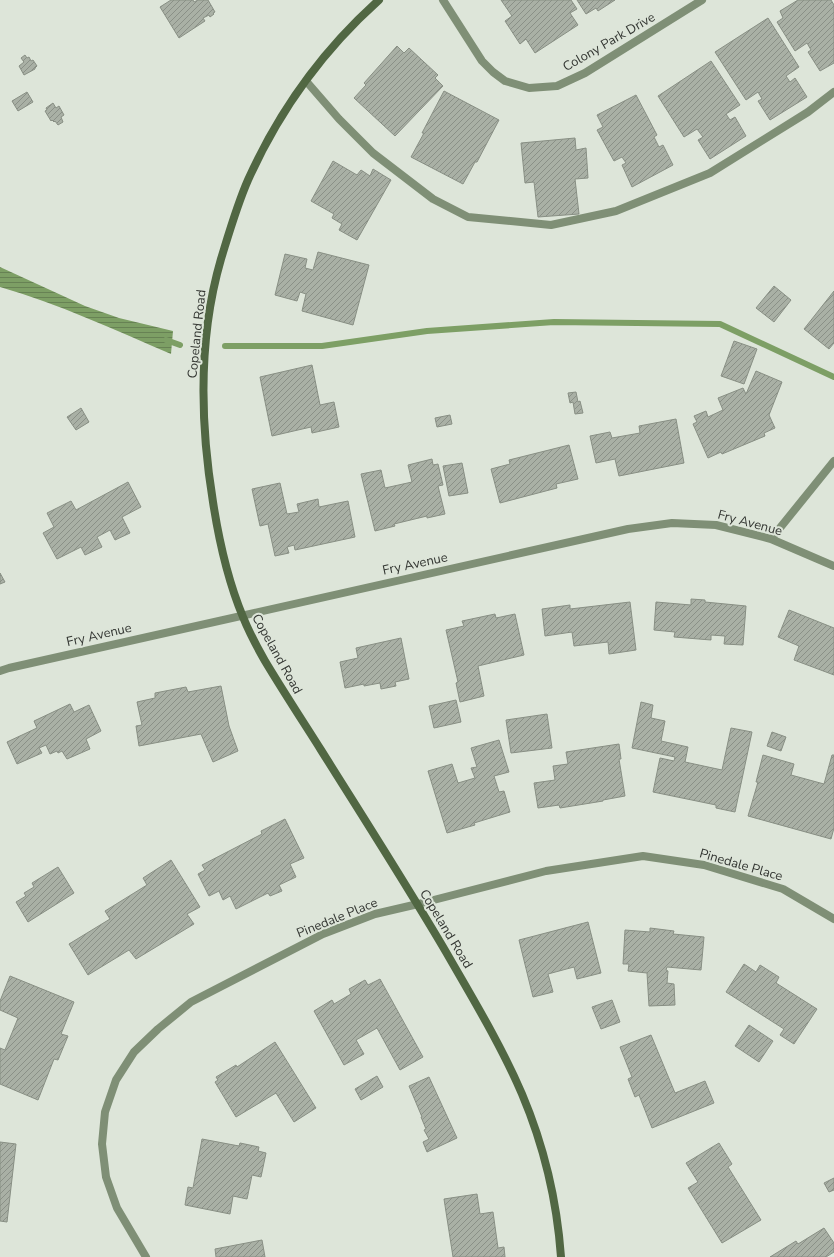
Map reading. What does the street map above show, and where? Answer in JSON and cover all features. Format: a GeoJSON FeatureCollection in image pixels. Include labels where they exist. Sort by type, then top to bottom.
{"type":"FeatureCollection","features":[{"type":"Feature","properties":{"kind":"street","name":"Copeland Road"},"geometry":{"type":"LineString","coordinates":[[379,0],[342,37],[290,103],[276,124],[247,182],[215,280],[206,332],[203,403],[209,479],[222,550],[242,615],[249,631],[275,678],[418,904],[487,1023],[507,1060],[524,1097],[548,1171],[555,1206],[561,1257]]}},
{"type":"Feature","properties":{"kind":"street","name":"Colony Park Drive"},"geometry":{"type":"LineString","coordinates":[[443,0],[482,60],[493,72],[505,81],[529,88],[557,86],[585,73],[702,0]]}},
{"type":"Feature","properties":{"kind":"street"},"geometry":{"type":"LineString","coordinates":[[306,81],[373,153],[432,199],[468,217],[551,225],[616,211],[710,173],[808,112],[834,92]]}},
{"type":"Feature","properties":{"kind":"street"},"geometry":{"type":"LineString","coordinates":[[771,539],[834,461]]}},
{"type":"Feature","properties":{"kind":"street","name":"Fry Avenue"},"geometry":{"type":"LineString","coordinates":[[0,671],[242,615],[628,529],[672,523],[716,525],[771,539],[834,566]]}},
{"type":"Feature","properties":{"kind":"street","name":"Pinedale Place"},"geometry":{"type":"LineString","coordinates":[[146,1257],[117,1208],[106,1177],[102,1144],[105,1112],[116,1080],[134,1052],[190,1002],[323,934],[375,914],[546,871],[643,856],[704,865],[783,889],[834,919]]}},
{"type":"Feature","properties":{"kind":"shaded area"},"geometry":{"type":"Polygon","coordinates":[[[0,267],[85,306],[119,318],[173,331],[171,354],[65,309],[0,287],[0,267]]]}},
{"type":"Feature","properties":{"kind":"building"},"geometry":{"type":"Polygon","coordinates":[[[171,0],[193,0],[194,2],[198,0],[208,0],[215,12],[210,17],[209,15],[203,18],[205,21],[179,38],[160,7],[171,0]]]}},
{"type":"Feature","properties":{"kind":"building"},"geometry":{"type":"Polygon","coordinates":[[[501,0],[571,0],[577,9],[570,13],[578,25],[535,53],[526,39],[520,44],[505,21],[512,16],[501,0]]]}},
{"type":"Feature","properties":{"kind":"building"},"geometry":{"type":"Polygon","coordinates":[[[577,0],[615,0],[598,11],[596,8],[586,14],[577,0]]]}},
{"type":"Feature","properties":{"kind":"building"},"geometry":{"type":"Polygon","coordinates":[[[798,0],[831,0],[834,5],[834,63],[820,71],[808,52],[811,50],[807,43],[795,51],[777,22],[783,18],[780,11],[798,0]]]}},
{"type":"Feature","properties":{"kind":"building"},"geometry":{"type":"Polygon","coordinates":[[[768,18],[799,67],[786,76],[790,82],[795,78],[807,97],[770,120],[758,101],[762,99],[758,92],[746,100],[715,52],[768,18]]]}},
{"type":"Feature","properties":{"kind":"building"},"geometry":{"type":"Polygon","coordinates":[[[397,46],[404,53],[409,48],[438,75],[435,78],[443,86],[395,136],[354,98],[366,85],[364,83],[397,46]]]}},
{"type":"Feature","properties":{"kind":"building"},"geometry":{"type":"Polygon","coordinates":[[[25,55],[27,58],[29,57],[31,61],[33,60],[37,66],[35,69],[24,75],[19,66],[24,62],[21,58],[25,55]]]}},
{"type":"Feature","properties":{"kind":"building"},"geometry":{"type":"Polygon","coordinates":[[[711,61],[740,105],[726,114],[730,120],[735,117],[746,136],[710,159],[698,140],[703,137],[697,129],[684,137],[658,96],[711,61]]]}},
{"type":"Feature","properties":{"kind":"building"},"geometry":{"type":"Polygon","coordinates":[[[444,91],[499,120],[477,162],[475,162],[463,184],[411,157],[444,91]]]}},
{"type":"Feature","properties":{"kind":"building"},"geometry":{"type":"Polygon","coordinates":[[[27,92],[33,102],[18,111],[12,101],[27,92]]]}},
{"type":"Feature","properties":{"kind":"building"},"geometry":{"type":"Polygon","coordinates":[[[636,95],[657,135],[654,137],[659,147],[663,145],[673,165],[632,187],[622,165],[626,163],[622,157],[614,161],[597,130],[603,127],[597,115],[636,95]]]}},
{"type":"Feature","properties":{"kind":"building"},"geometry":{"type":"Polygon","coordinates":[[[53,103],[56,108],[59,106],[64,115],[61,117],[63,122],[58,125],[55,121],[51,121],[45,111],[47,110],[46,108],[53,103]]]}},
{"type":"Feature","properties":{"kind":"building"},"geometry":{"type":"Polygon","coordinates":[[[575,138],[576,150],[586,148],[588,178],[575,179],[579,214],[538,217],[534,182],[525,183],[521,143],[575,138]]]}},
{"type":"Feature","properties":{"kind":"building"},"geometry":{"type":"Polygon","coordinates":[[[333,161],[357,175],[361,170],[370,176],[373,169],[391,180],[357,240],[339,230],[342,224],[332,218],[334,214],[311,201],[333,161]]]}},
{"type":"Feature","properties":{"kind":"building"},"geometry":{"type":"Polygon","coordinates":[[[318,252],[369,265],[353,325],[302,311],[306,294],[300,292],[297,301],[275,295],[285,254],[307,259],[305,268],[313,270],[318,252]]]}},
{"type":"Feature","properties":{"kind":"building"},"geometry":{"type":"Polygon","coordinates":[[[774,286],[791,300],[774,322],[756,308],[774,286]]]}},
{"type":"Feature","properties":{"kind":"building"},"geometry":{"type":"Polygon","coordinates":[[[834,291],[834,343],[829,349],[804,329],[834,291]]]}},
{"type":"Feature","properties":{"kind":"building"},"geometry":{"type":"Polygon","coordinates":[[[734,341],[757,349],[744,384],[721,376],[734,341]]]}},
{"type":"Feature","properties":{"kind":"building"},"geometry":{"type":"Polygon","coordinates":[[[312,365],[320,405],[334,402],[339,427],[312,433],[311,427],[272,436],[260,377],[312,365]]]}},
{"type":"Feature","properties":{"kind":"building"},"geometry":{"type":"Polygon","coordinates":[[[756,371],[782,382],[769,415],[775,428],[764,433],[765,436],[722,454],[721,452],[708,458],[693,424],[697,422],[694,416],[706,411],[708,417],[723,410],[718,398],[743,388],[746,394],[756,371]]]}},
{"type":"Feature","properties":{"kind":"building"},"geometry":{"type":"Polygon","coordinates":[[[576,392],[578,402],[580,401],[583,413],[575,414],[573,402],[570,403],[568,393],[576,392]]]}},
{"type":"Feature","properties":{"kind":"building"},"geometry":{"type":"Polygon","coordinates":[[[81,408],[89,422],[76,430],[67,417],[81,408]]]}},
{"type":"Feature","properties":{"kind":"building"},"geometry":{"type":"Polygon","coordinates":[[[450,415],[452,424],[437,427],[435,418],[450,415]]]}},
{"type":"Feature","properties":{"kind":"building"},"geometry":{"type":"Polygon","coordinates":[[[676,419],[684,463],[619,476],[615,459],[596,463],[590,436],[610,432],[612,438],[640,433],[639,426],[676,419]]]}},
{"type":"Feature","properties":{"kind":"building"},"geometry":{"type":"Polygon","coordinates":[[[569,445],[578,479],[556,484],[557,488],[500,503],[491,469],[510,464],[509,460],[569,445]]]}},
{"type":"Feature","properties":{"kind":"building"},"geometry":{"type":"Polygon","coordinates":[[[432,459],[433,465],[438,464],[443,485],[438,486],[445,514],[427,518],[427,516],[394,524],[395,526],[375,531],[361,474],[381,470],[385,488],[412,482],[408,465],[432,459]]]}},
{"type":"Feature","properties":{"kind":"building"},"geometry":{"type":"Polygon","coordinates":[[[462,463],[468,493],[449,496],[443,466],[462,463]]]}},
{"type":"Feature","properties":{"kind":"building"},"geometry":{"type":"Polygon","coordinates":[[[128,482],[141,507],[122,517],[130,533],[115,540],[110,530],[97,537],[102,547],[85,555],[81,547],[57,559],[43,533],[54,527],[47,513],[71,501],[76,510],[128,482]]]}},
{"type":"Feature","properties":{"kind":"building"},"geometry":{"type":"Polygon","coordinates":[[[280,483],[287,514],[299,512],[297,504],[318,499],[319,507],[348,501],[355,537],[295,550],[294,545],[287,547],[289,553],[275,556],[268,524],[260,526],[252,489],[280,483]]]}},
{"type":"Feature","properties":{"kind":"building"},"geometry":{"type":"Polygon","coordinates":[[[0,573],[5,582],[0,584],[0,573]]]}},
{"type":"Feature","properties":{"kind":"building"},"geometry":{"type":"Polygon","coordinates":[[[691,599],[705,600],[705,602],[746,606],[743,645],[724,644],[725,636],[711,635],[711,640],[674,637],[675,632],[654,630],[656,602],[691,605],[691,599]]]}},
{"type":"Feature","properties":{"kind":"building"},"geometry":{"type":"Polygon","coordinates":[[[630,602],[636,650],[609,654],[608,642],[574,646],[572,632],[545,636],[542,609],[570,605],[570,609],[630,602]]]}},
{"type":"Feature","properties":{"kind":"building"},"geometry":{"type":"Polygon","coordinates":[[[789,610],[834,628],[834,675],[794,660],[799,646],[778,637],[789,610]]]}},
{"type":"Feature","properties":{"kind":"building"},"geometry":{"type":"Polygon","coordinates":[[[495,614],[496,618],[515,614],[524,655],[478,666],[484,696],[460,702],[456,683],[458,682],[446,630],[464,626],[462,621],[495,614]]]}},
{"type":"Feature","properties":{"kind":"building"},"geometry":{"type":"Polygon","coordinates":[[[401,638],[409,679],[395,682],[396,686],[381,689],[380,683],[364,686],[364,684],[345,688],[340,662],[358,658],[356,648],[401,638]]]}},
{"type":"Feature","properties":{"kind":"building"},"geometry":{"type":"Polygon","coordinates":[[[221,686],[229,726],[238,751],[213,762],[201,734],[139,746],[136,726],[142,725],[137,702],[155,698],[155,693],[186,687],[188,692],[221,686]]]}},
{"type":"Feature","properties":{"kind":"building"},"geometry":{"type":"Polygon","coordinates":[[[456,700],[461,722],[434,728],[429,706],[456,700]]]}},
{"type":"Feature","properties":{"kind":"building"},"geometry":{"type":"Polygon","coordinates":[[[641,702],[653,705],[651,718],[665,721],[661,741],[688,747],[685,762],[722,770],[731,728],[752,732],[735,812],[716,808],[716,805],[653,792],[660,758],[674,761],[675,757],[632,748],[641,702]]]}},
{"type":"Feature","properties":{"kind":"building"},"geometry":{"type":"Polygon","coordinates":[[[70,704],[74,712],[89,705],[101,731],[86,739],[90,749],[67,759],[62,751],[58,753],[57,751],[50,754],[46,745],[39,748],[42,753],[17,764],[7,742],[37,728],[34,721],[70,704]]]}},
{"type":"Feature","properties":{"kind":"building"},"geometry":{"type":"Polygon","coordinates":[[[547,714],[552,748],[511,753],[506,720],[547,714]]]}},
{"type":"Feature","properties":{"kind":"building"},"geometry":{"type":"Polygon","coordinates":[[[772,732],[786,737],[781,751],[767,746],[772,732]]]}},
{"type":"Feature","properties":{"kind":"building"},"geometry":{"type":"Polygon","coordinates":[[[499,740],[509,772],[494,776],[499,792],[504,791],[510,812],[474,823],[475,825],[447,833],[428,771],[452,764],[458,783],[475,778],[471,768],[477,767],[471,748],[499,740]]]}},
{"type":"Feature","properties":{"kind":"building"},"geometry":{"type":"Polygon","coordinates":[[[619,744],[621,759],[619,759],[625,796],[560,808],[559,805],[538,808],[534,783],[555,780],[553,766],[568,764],[566,752],[619,744]]]}},
{"type":"Feature","properties":{"kind":"building"},"geometry":{"type":"Polygon","coordinates":[[[763,755],[794,764],[791,775],[824,784],[832,755],[834,755],[834,828],[831,839],[748,816],[758,782],[756,782],[763,755]]]}},
{"type":"Feature","properties":{"kind":"building"},"geometry":{"type":"Polygon","coordinates":[[[285,819],[304,858],[290,864],[296,877],[279,885],[282,891],[270,896],[268,893],[236,909],[230,896],[223,900],[219,891],[209,896],[198,874],[205,870],[202,865],[262,834],[261,831],[285,819]]]}},
{"type":"Feature","properties":{"kind":"building"},"geometry":{"type":"Polygon","coordinates":[[[171,860],[200,907],[187,914],[194,924],[136,959],[129,950],[88,975],[69,944],[110,919],[105,911],[147,885],[143,878],[171,860]]]}},
{"type":"Feature","properties":{"kind":"building"},"geometry":{"type":"Polygon","coordinates":[[[58,867],[74,893],[28,922],[16,902],[26,896],[24,893],[34,887],[32,883],[58,867]]]}},
{"type":"Feature","properties":{"kind":"building"},"geometry":{"type":"Polygon","coordinates":[[[588,922],[601,973],[577,979],[574,967],[548,974],[553,992],[533,997],[519,940],[588,922]]]}},
{"type":"Feature","properties":{"kind":"building"},"geometry":{"type":"Polygon","coordinates":[[[650,928],[674,931],[673,934],[704,937],[701,970],[667,967],[667,983],[674,984],[675,1005],[649,1006],[647,973],[628,971],[629,964],[623,964],[625,930],[650,932],[650,928]]]}},
{"type":"Feature","properties":{"kind":"building"},"geometry":{"type":"Polygon","coordinates":[[[744,964],[756,972],[760,965],[779,977],[776,983],[817,1009],[794,1044],[780,1035],[784,1029],[726,992],[744,964]]]}},
{"type":"Feature","properties":{"kind":"building"},"geometry":{"type":"Polygon","coordinates":[[[10,976],[74,1002],[61,1034],[68,1036],[58,1060],[54,1059],[38,1100],[0,1084],[0,1048],[5,1050],[18,1018],[0,1010],[0,1001],[10,976]]]}},
{"type":"Feature","properties":{"kind":"building"},"geometry":{"type":"Polygon","coordinates":[[[380,979],[423,1057],[400,1070],[377,1028],[356,1040],[364,1054],[344,1065],[314,1011],[332,1000],[334,1004],[351,994],[349,989],[365,980],[368,985],[380,979]]]}},
{"type":"Feature","properties":{"kind":"building"},"geometry":{"type":"Polygon","coordinates":[[[612,1000],[620,1022],[601,1029],[592,1007],[612,1000]]]}},
{"type":"Feature","properties":{"kind":"building"},"geometry":{"type":"Polygon","coordinates":[[[749,1025],[773,1041],[759,1062],[735,1046],[749,1025]]]}},
{"type":"Feature","properties":{"kind":"building"},"geometry":{"type":"Polygon","coordinates":[[[651,1035],[675,1093],[705,1081],[714,1103],[652,1128],[639,1095],[635,1097],[628,1079],[632,1077],[620,1047],[651,1035]]]}},
{"type":"Feature","properties":{"kind":"building"},"geometry":{"type":"Polygon","coordinates":[[[275,1042],[316,1108],[294,1122],[276,1093],[236,1117],[215,1082],[218,1080],[216,1077],[236,1065],[237,1067],[275,1042]]]}},
{"type":"Feature","properties":{"kind":"building"},"geometry":{"type":"Polygon","coordinates":[[[377,1076],[383,1087],[361,1100],[355,1089],[377,1076]]]}},
{"type":"Feature","properties":{"kind":"building"},"geometry":{"type":"Polygon","coordinates":[[[429,1077],[457,1138],[427,1152],[423,1142],[429,1139],[424,1130],[426,1129],[422,1117],[409,1086],[429,1077]]]}},
{"type":"Feature","properties":{"kind":"building"},"geometry":{"type":"Polygon","coordinates":[[[202,1139],[239,1146],[240,1143],[259,1147],[258,1151],[266,1153],[261,1177],[252,1175],[247,1199],[233,1196],[230,1214],[185,1205],[188,1187],[193,1188],[202,1139]]]}},
{"type":"Feature","properties":{"kind":"building"},"geometry":{"type":"Polygon","coordinates":[[[0,1142],[16,1144],[7,1222],[0,1221],[0,1142]]]}},
{"type":"Feature","properties":{"kind":"building"},"geometry":{"type":"Polygon","coordinates":[[[719,1143],[732,1164],[728,1167],[761,1220],[722,1243],[688,1188],[698,1182],[686,1163],[719,1143]]]}},
{"type":"Feature","properties":{"kind":"building"},"geometry":{"type":"Polygon","coordinates":[[[834,1178],[834,1190],[829,1192],[824,1183],[834,1178]]]}},
{"type":"Feature","properties":{"kind":"building"},"geometry":{"type":"Polygon","coordinates":[[[477,1194],[480,1214],[493,1212],[498,1248],[504,1247],[505,1257],[453,1257],[444,1199],[477,1194]]]}},
{"type":"Feature","properties":{"kind":"building"},"geometry":{"type":"Polygon","coordinates":[[[824,1228],[834,1243],[834,1252],[826,1257],[770,1257],[796,1241],[798,1244],[824,1228]]]}},
{"type":"Feature","properties":{"kind":"building"},"geometry":{"type":"Polygon","coordinates":[[[262,1240],[265,1257],[216,1257],[215,1249],[262,1240]]]}},
{"type":"Feature","properties":{"kind":"waterway"},"geometry":{"type":"LineString","coordinates":[[225,346],[322,346],[427,331],[554,322],[720,324],[834,377]]}},
{"type":"Feature","properties":{"kind":"waterway"},"geometry":{"type":"LineString","coordinates":[[166,340],[180,345]]}}]}
